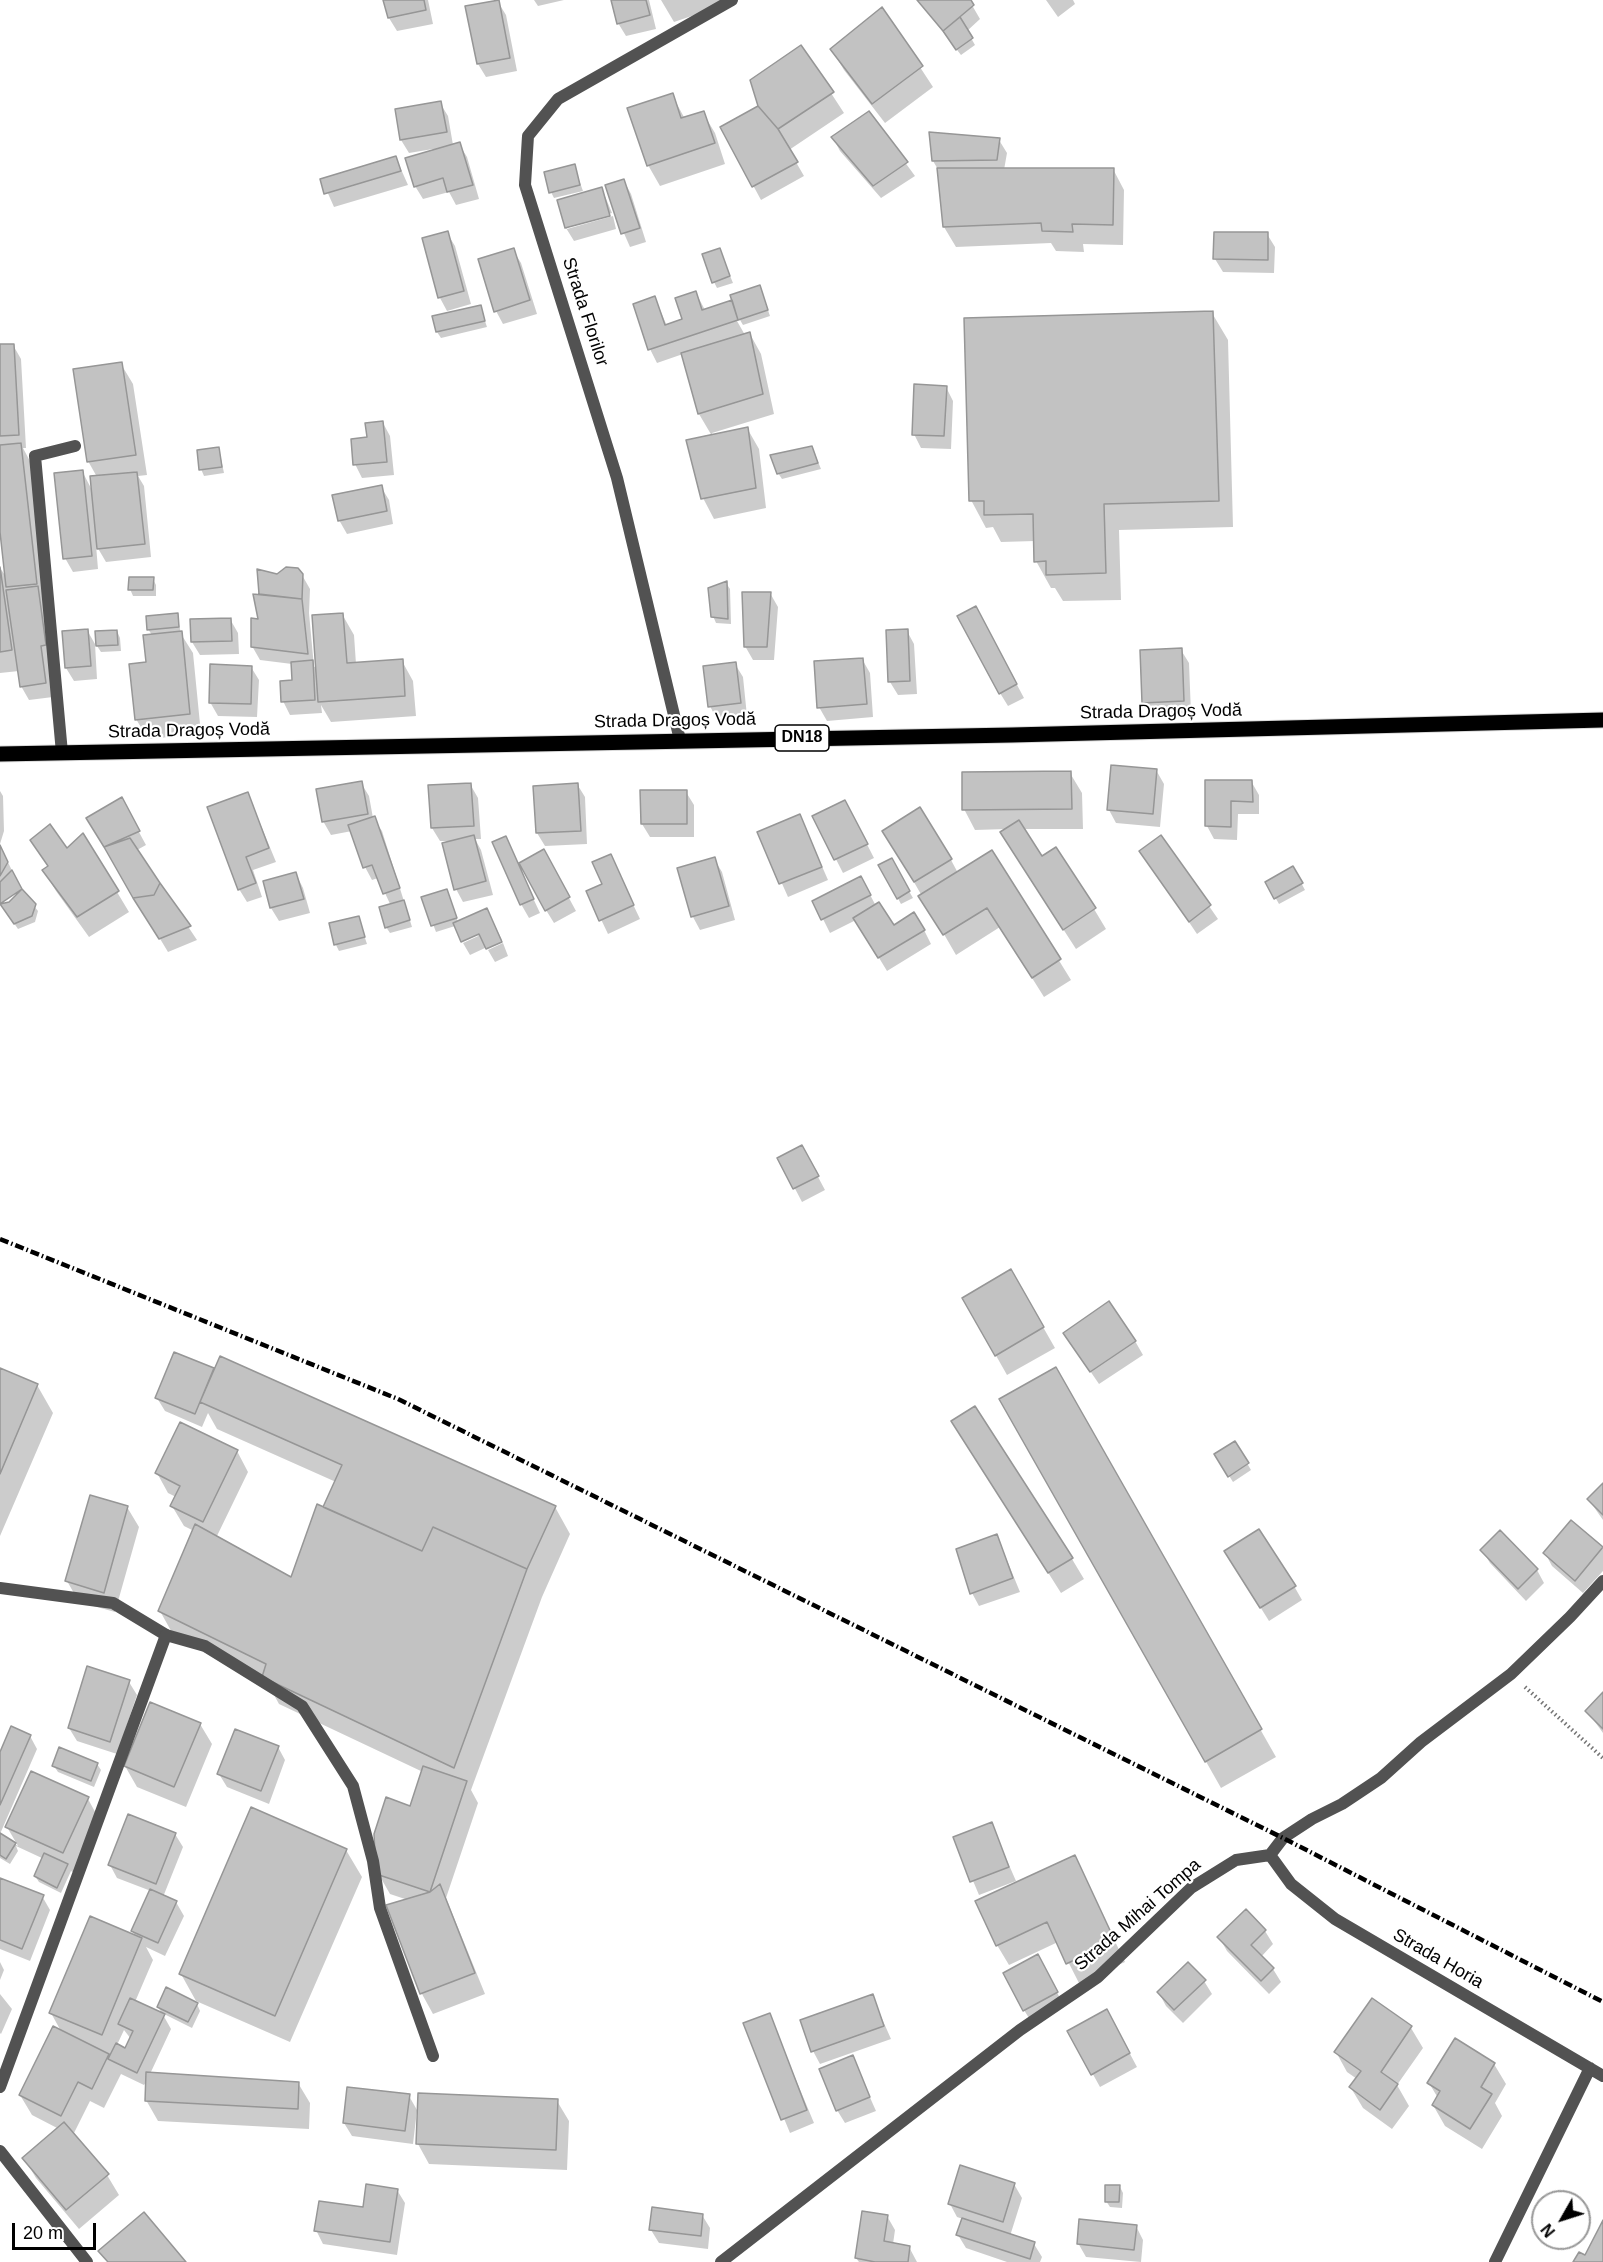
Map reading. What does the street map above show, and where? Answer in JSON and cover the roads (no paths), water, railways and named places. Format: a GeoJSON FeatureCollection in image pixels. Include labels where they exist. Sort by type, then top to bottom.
{"type":"FeatureCollection","features":[{"type":"Feature","properties":{"kind":"main road","name":"Strada Dragoș Vodă"},"geometry":{"type":"LineString","coordinates":[[0,754],[1012,735],[1603,720]]}},
{"type":"Feature","properties":{"kind":"street","name":"Strada Florilor"},"geometry":{"type":"LineString","coordinates":[[680,740],[617,478],[525,186],[528,136],[558,99],[732,0]]}},
{"type":"Feature","properties":{"kind":"street"},"geometry":{"type":"LineString","coordinates":[[62,753],[35,456],[75,446]]}},
{"type":"Feature","properties":{"kind":"street"},"geometry":{"type":"LineString","coordinates":[[1270,1855],[1283,1838],[1312,1819],[1342,1804],[1381,1778],[1421,1742],[1511,1674],[1603,1581]]}},
{"type":"Feature","properties":{"kind":"street"},"geometry":{"type":"LineString","coordinates":[[0,1588],[113,1603],[166,1635],[205,1646],[302,1706],[353,1786],[373,1861],[380,1908],[434,2056]]}},
{"type":"Feature","properties":{"kind":"street"},"geometry":{"type":"LineString","coordinates":[[0,2087],[166,1635]]}},
{"type":"Feature","properties":{"kind":"street","name":"Strada Horia"},"geometry":{"type":"LineString","coordinates":[[1270,1855],[1291,1884],[1335,1919],[1603,2076]]}},
{"type":"Feature","properties":{"kind":"street","name":"Strada Mihai Tompa"},"geometry":{"type":"LineString","coordinates":[[721,2262],[1020,2030],[1098,1977],[1191,1888],[1236,1860],[1270,1855]]}},
{"type":"Feature","properties":{"kind":"street"},"geometry":{"type":"LineString","coordinates":[[1496,2262],[1590,2068]]}},
{"type":"Feature","properties":{"kind":"street"},"geometry":{"type":"LineString","coordinates":[[0,2151],[87,2262]]}},
{"type":"Feature","properties":{"kind":"railway"},"geometry":{"type":"LineString","coordinates":[[0,1239],[398,1399],[1283,1838],[1603,2002]]}}]}
